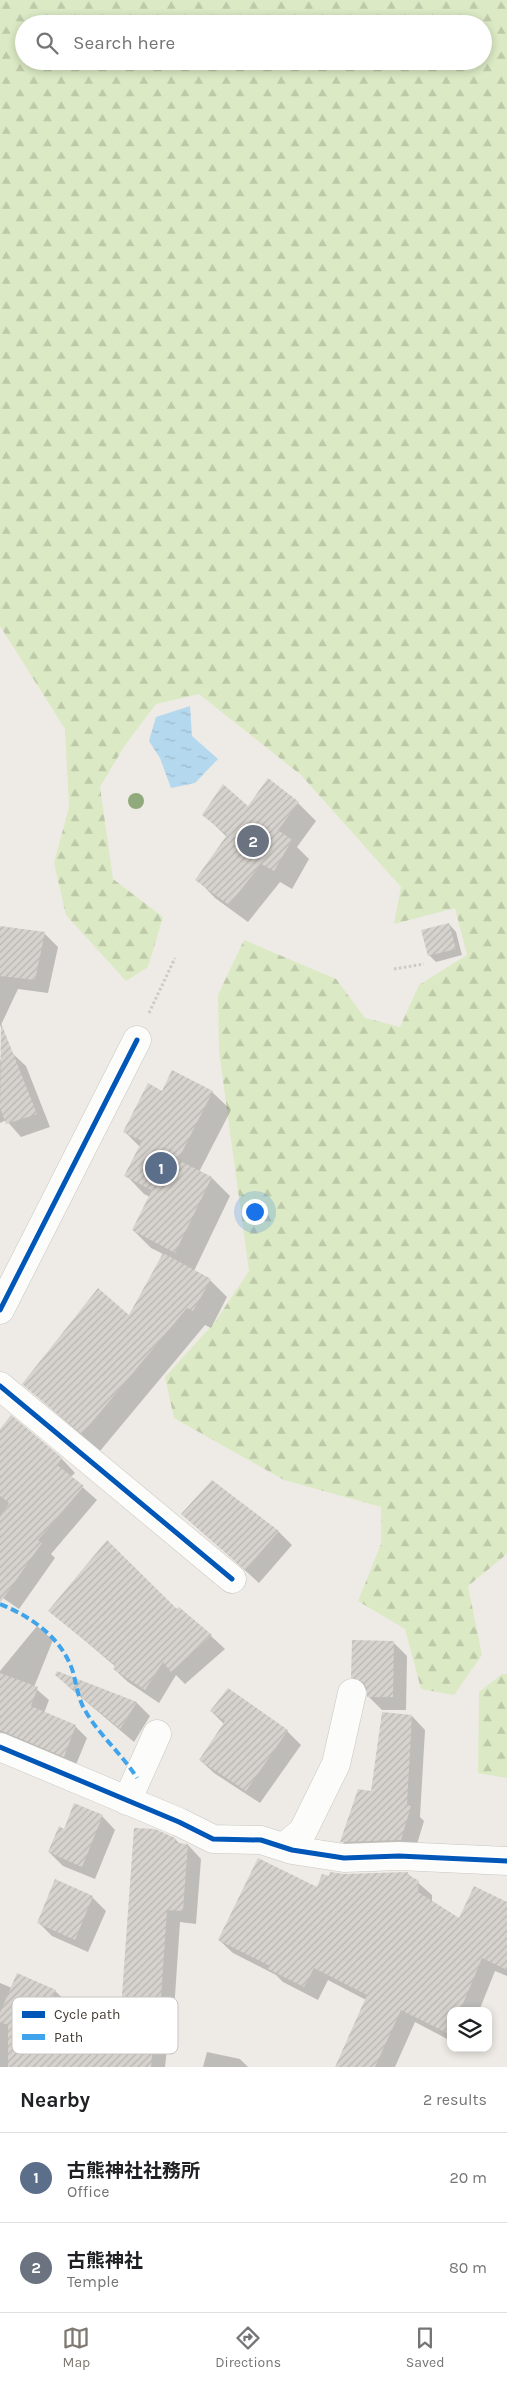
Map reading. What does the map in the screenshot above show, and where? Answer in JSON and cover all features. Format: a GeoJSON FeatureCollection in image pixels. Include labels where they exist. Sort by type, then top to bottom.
{"type":"FeatureCollection","features":[{"type":"Feature","properties":{"kind":"street"},"geometry":{"type":"LineString","coordinates":[[0,1310],[136,1040]]}},
{"type":"Feature","properties":{"kind":"street"},"geometry":{"type":"LineString","coordinates":[[0,1386],[232,1579]]}},
{"type":"Feature","properties":{"kind":"street"},"geometry":{"type":"LineString","coordinates":[[284,1847],[303,1831],[336,1764],[352,1693]]}},
{"type":"Feature","properties":{"kind":"street"},"geometry":{"type":"LineString","coordinates":[[127,1801],[157,1734]]}},
{"type":"Feature","properties":{"kind":"street"},"geometry":{"type":"LineString","coordinates":[[0,1747],[213,1839],[261,1840],[284,1847],[344,1858],[399,1856],[507,1861]]}},
{"type":"Feature","properties":{"kind":"path"},"geometry":{"type":"LineString","coordinates":[[136,1040],[175,958]]}},
{"type":"Feature","properties":{"kind":"path"},"geometry":{"type":"LineString","coordinates":[[394,969],[424,964]]}},
{"type":"Feature","properties":{"kind":"green space"},"geometry":{"type":"Polygon","coordinates":[[[0,0],[507,0],[507,1554],[468,1586],[482,1655],[454,1695],[421,1689],[405,1629],[358,1601],[381,1544],[381,1507],[284,1480],[174,1418],[165,1377],[215,1322],[249,1271],[219,1051],[218,995],[244,940],[336,979],[365,1018],[400,1027],[419,985],[467,955],[455,908],[394,924],[401,887],[301,775],[199,694],[156,704],[125,745],[100,787],[113,879],[163,917],[148,967],[126,981],[66,915],[54,863],[69,807],[65,729],[0,626],[0,0]]]}},
{"type":"Feature","properties":{"kind":"green space"},"geometry":{"type":"Polygon","coordinates":[[[502,1674],[507,1674],[507,1778],[478,1773],[479,1692],[502,1674]]]}},
{"type":"Feature","properties":{"kind":"water"},"geometry":{"type":"Polygon","coordinates":[[[190,706],[192,736],[218,759],[195,783],[171,788],[160,758],[149,741],[156,717],[190,706]]]}},
{"type":"Feature","properties":{"kind":"building"},"geometry":{"type":"Polygon","coordinates":[[[268,778],[299,802],[278,830],[292,840],[274,871],[261,864],[229,905],[195,880],[227,835],[202,815],[223,784],[248,806],[268,778]]]}},
{"type":"Feature","properties":{"kind":"building"},"geometry":{"type":"Polygon","coordinates":[[[449,923],[456,949],[428,956],[421,930],[449,923]]]}},
{"type":"Feature","properties":{"kind":"building"},"geometry":{"type":"Polygon","coordinates":[[[0,926],[45,932],[35,980],[0,976],[0,926]]]}},
{"type":"Feature","properties":{"kind":"building"},"geometry":{"type":"Polygon","coordinates":[[[1,1023],[37,1114],[6,1124],[0,1108],[1,1023]]]}},
{"type":"Feature","properties":{"kind":"building"},"geometry":{"type":"Polygon","coordinates":[[[172,1070],[213,1091],[178,1160],[212,1177],[175,1253],[132,1230],[152,1190],[124,1176],[142,1141],[123,1132],[148,1083],[162,1091],[172,1070]]]}},
{"type":"Feature","properties":{"kind":"building"},"geometry":{"type":"Polygon","coordinates":[[[163,1253],[211,1279],[193,1311],[187,1308],[82,1434],[22,1384],[98,1288],[129,1315],[163,1253]]]}},
{"type":"Feature","properties":{"kind":"building"},"geometry":{"type":"Polygon","coordinates":[[[11,1415],[62,1458],[57,1465],[84,1486],[38,1540],[42,1543],[0,1603],[0,1517],[9,1503],[0,1496],[0,1429],[11,1415]]]}},
{"type":"Feature","properties":{"kind":"building"},"geometry":{"type":"Polygon","coordinates":[[[212,1480],[279,1531],[245,1570],[181,1514],[212,1480]]]}},
{"type":"Feature","properties":{"kind":"building"},"geometry":{"type":"Polygon","coordinates":[[[107,1540],[177,1609],[179,1607],[212,1635],[171,1672],[163,1662],[145,1690],[113,1669],[115,1665],[48,1611],[107,1540]]]}},
{"type":"Feature","properties":{"kind":"building"},"geometry":{"type":"Polygon","coordinates":[[[352,1640],[394,1641],[393,1697],[367,1697],[367,1689],[363,1682],[351,1678],[352,1640]]]}},
{"type":"Feature","properties":{"kind":"building"},"geometry":{"type":"Polygon","coordinates":[[[57,1671],[137,1702],[120,1729],[55,1675],[57,1671]]]}},
{"type":"Feature","properties":{"kind":"building"},"geometry":{"type":"Polygon","coordinates":[[[0,1673],[38,1687],[31,1706],[76,1725],[64,1757],[0,1730],[0,1673]]]}},
{"type":"Feature","properties":{"kind":"building"},"geometry":{"type":"Polygon","coordinates":[[[228,1688],[288,1730],[246,1791],[199,1760],[225,1721],[210,1711],[228,1688]]]}},
{"type":"Feature","properties":{"kind":"building"},"geometry":{"type":"Polygon","coordinates":[[[382,1712],[412,1715],[407,1805],[411,1806],[401,1840],[340,1842],[358,1789],[371,1791],[382,1712]]]}},
{"type":"Feature","properties":{"kind":"building"},"geometry":{"type":"Polygon","coordinates":[[[74,1803],[103,1815],[82,1867],[48,1852],[59,1826],[64,1829],[74,1803]]]}},
{"type":"Feature","properties":{"kind":"building"},"geometry":{"type":"Polygon","coordinates":[[[134,1828],[155,1829],[175,1838],[175,1843],[188,1844],[183,1911],[167,1910],[161,1997],[122,1997],[134,1828]]]}},
{"type":"Feature","properties":{"kind":"building"},"geometry":{"type":"Polygon","coordinates":[[[258,1858],[317,1887],[322,1874],[329,1876],[330,1872],[344,1874],[408,1872],[407,1874],[419,1881],[418,1892],[459,1918],[474,1886],[507,1902],[507,1970],[482,1958],[462,2007],[447,2007],[447,2033],[401,2010],[375,2067],[335,2067],[367,1995],[314,1968],[304,1987],[268,1969],[270,1966],[218,1940],[258,1858]]]}},
{"type":"Feature","properties":{"kind":"building"},"geometry":{"type":"Polygon","coordinates":[[[55,1879],[93,1896],[75,1940],[37,1923],[55,1879]]]}},
{"type":"Feature","properties":{"kind":"building"},"geometry":{"type":"Polygon","coordinates":[[[17,1973],[56,1990],[53,1997],[12,1997],[12,2054],[152,2054],[151,2067],[8,2067],[8,2025],[0,2022],[0,2013],[17,1973]]]}},
{"type":"Feature","properties":{"kind":"marked path"},"geometry":{"type":"LineString","coordinates":[[0,1604],[34,1622],[54,1639],[68,1660],[83,1707],[137,1778]]}},
{"type":"Feature","properties":{"kind":"cycle path"},"geometry":{"type":"LineString","coordinates":[[0,1310],[137,1040]]}},
{"type":"Feature","properties":{"kind":"cycle path"},"geometry":{"type":"LineString","coordinates":[[0,1386],[232,1579]]}},
{"type":"Feature","properties":{"kind":"cycle path"},"geometry":{"type":"LineString","coordinates":[[0,1747],[179,1822],[213,1839],[261,1840],[292,1850],[344,1858],[399,1856],[507,1861]]}},
{"type":"Feature","properties":{"kind":"place","name":"古熊神社"},"geometry":{"type":"Point","coordinates":[253,841]}},
{"type":"Feature","properties":{"kind":"place","name":"古熊神社社務所"},"geometry":{"type":"Point","coordinates":[161,1168]}}]}
